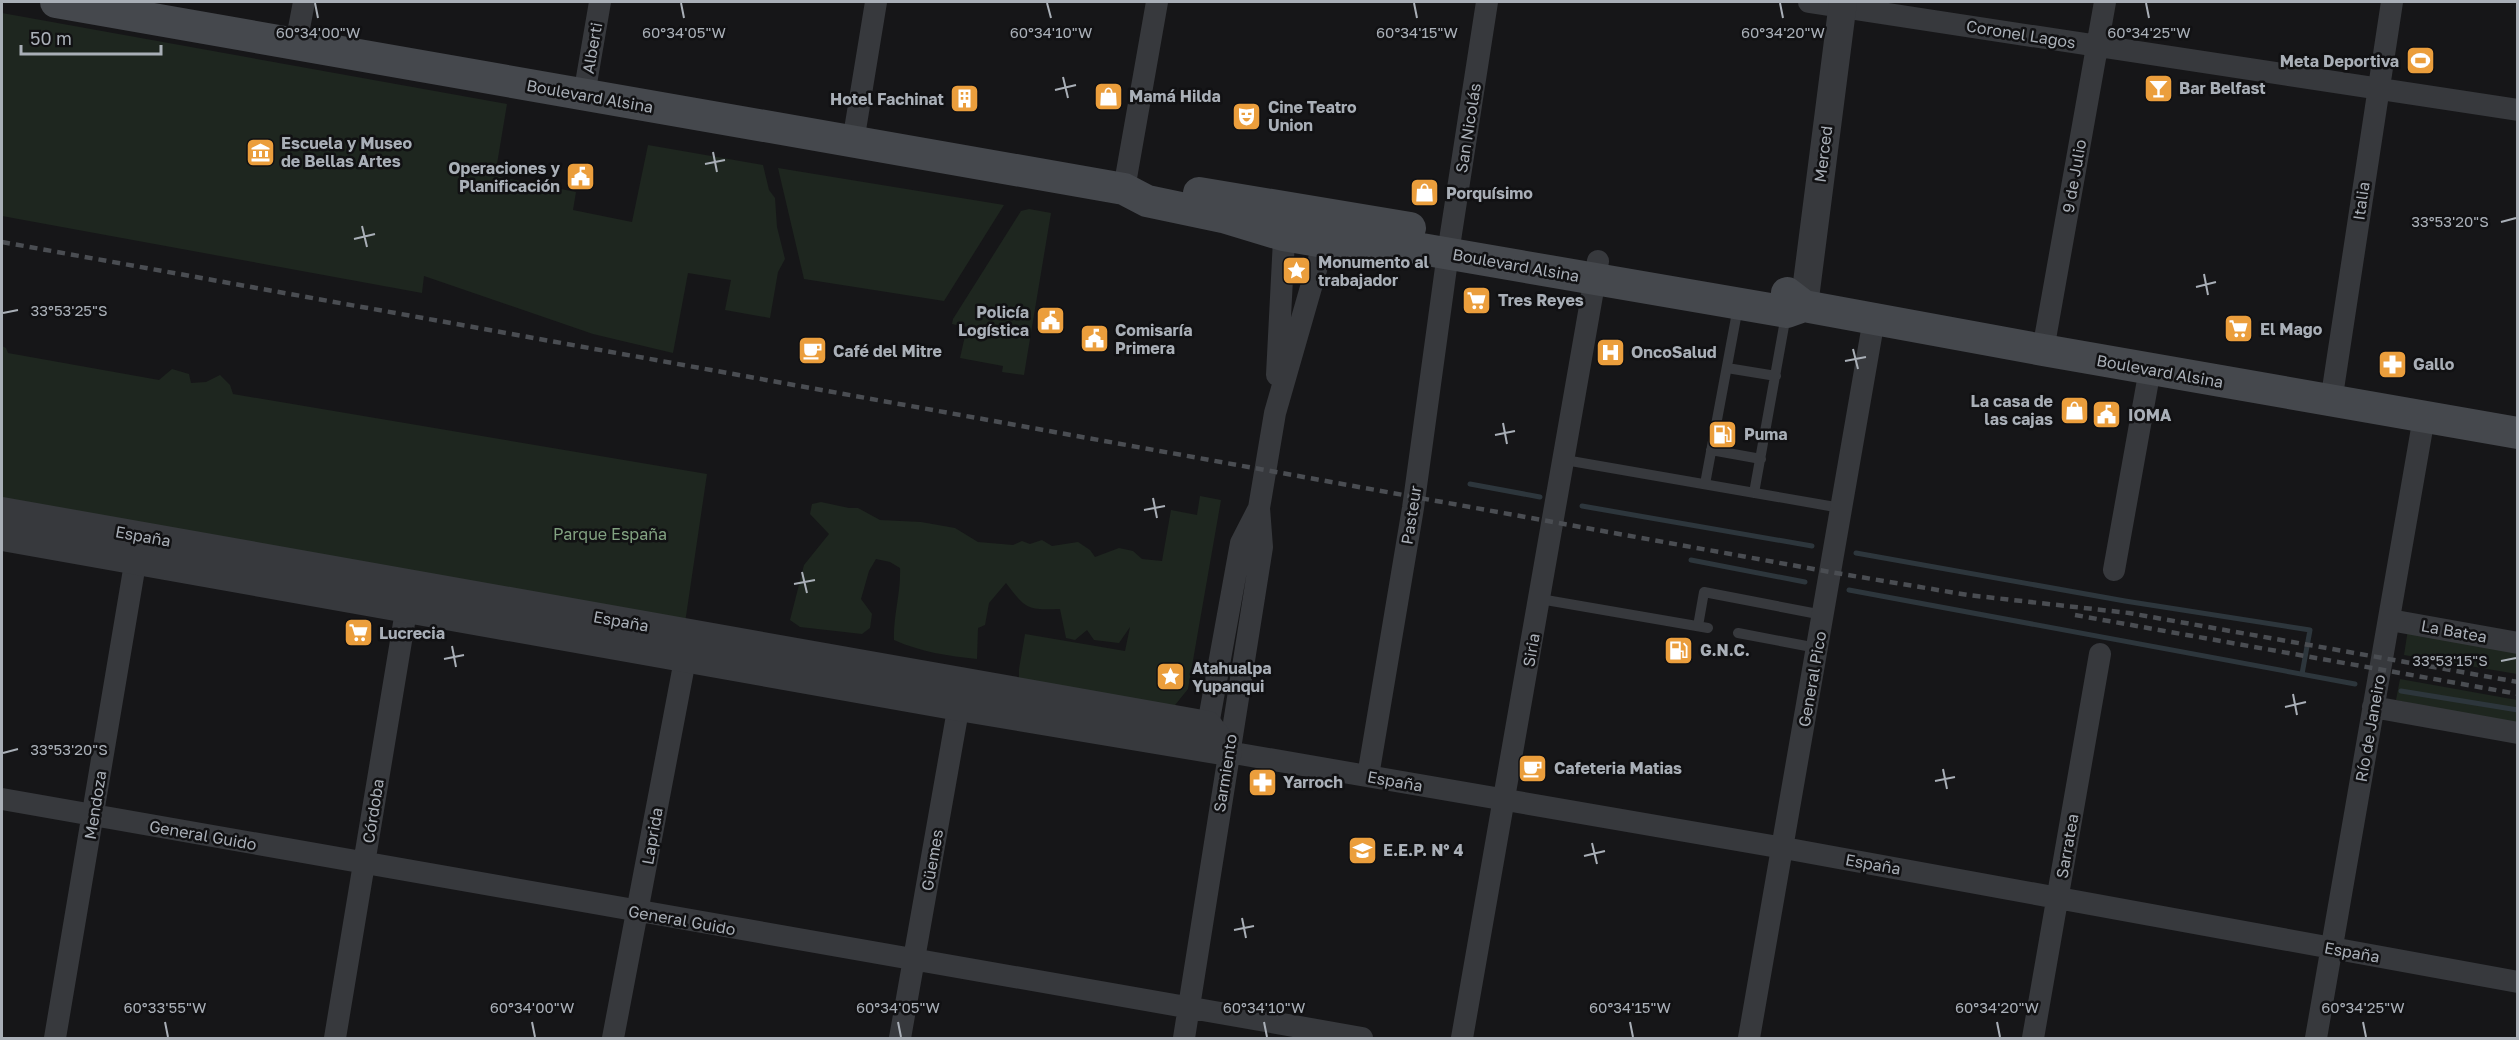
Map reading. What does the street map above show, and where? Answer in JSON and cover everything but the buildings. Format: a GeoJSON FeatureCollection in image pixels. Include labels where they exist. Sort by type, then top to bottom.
{"type":"FeatureCollection","features":[{"type":"Feature","properties":{"kind":"main road","name":"Boulevard Alsina"},"geometry":{"type":"LineString","coordinates":[[57,2],[1124,189],[1147,201],[1223,217],[1285,221],[1326,228],[1381,242],[1450,244],[1597,270],[1790,294],[1795,309]]}},
{"type":"Feature","properties":{"kind":"main road","name":"Boulevard Alsina"},"geometry":{"type":"LineString","coordinates":[[1597,270],[1739,304],[1875,319],[2331,402],[2517,433]]}},
{"type":"Feature","properties":{"kind":"street"},"geometry":{"type":"LineString","coordinates":[[296,44],[303,2]]}},
{"type":"Feature","properties":{"kind":"street","name":"Alberti"},"geometry":{"type":"LineString","coordinates":[[584,95],[600,2]]}},
{"type":"Feature","properties":{"kind":"street"},"geometry":{"type":"LineString","coordinates":[[853,142],[876,2]]}},
{"type":"Feature","properties":{"kind":"street"},"geometry":{"type":"LineString","coordinates":[[1124,189],[1157,2]]}},
{"type":"Feature","properties":{"kind":"street","name":"San Nicolás"},"geometry":{"type":"LineString","coordinates":[[1450,244],[1486,2]]}},
{"type":"Feature","properties":{"kind":"street","name":"Coronel Lagos"},"geometry":{"type":"LineString","coordinates":[[1809,2],[1843,4],[2098,46],[2517,110]]}},
{"type":"Feature","properties":{"kind":"street","name":"9 de Julio"},"geometry":{"type":"LineString","coordinates":[[2043,350],[2105,2]]}},
{"type":"Feature","properties":{"kind":"street","name":"Italia"},"geometry":{"type":"LineString","coordinates":[[2331,402],[2392,2]]}},
{"type":"Feature","properties":{"kind":"street","name":"Merced"},"geometry":{"type":"LineString","coordinates":[[1795,309],[1843,4]]}},
{"type":"Feature","properties":{"kind":"street","name":"Sarmiento"},"geometry":{"type":"LineString","coordinates":[[1275,413],[1285,221]]}},
{"type":"Feature","properties":{"kind":"street","name":"Sarmiento"},"geometry":{"type":"LineString","coordinates":[[1184,1038],[1262,547],[1259,508],[1275,413],[1326,228]]}},
{"type":"Feature","properties":{"kind":"street","name":"Pasteur"},"geometry":{"type":"LineString","coordinates":[[1368,776],[1413,507],[1450,244]]}},
{"type":"Feature","properties":{"kind":"street","name":"Siria"},"geometry":{"type":"LineString","coordinates":[[1462,1038],[1506,800],[1597,270]]}},
{"type":"Feature","properties":{"kind":"street","name":"General Pico"},"geometry":{"type":"LineString","coordinates":[[1749,1038],[1875,319]]}},
{"type":"Feature","properties":{"kind":"street"},"geometry":{"type":"LineString","coordinates":[[2114,570],[2150,369]]}},
{"type":"Feature","properties":{"kind":"street","name":"Río de Janeiro"},"geometry":{"type":"LineString","coordinates":[[2316,1038],[2424,417]]}},
{"type":"Feature","properties":{"kind":"street","name":"Sarmiento"},"geometry":{"type":"LineString","coordinates":[[1208,725],[1241,543],[1259,508]]}},
{"type":"Feature","properties":{"kind":"street","name":"España"},"geometry":{"type":"LineString","coordinates":[[2,511],[137,548],[961,695],[1228,752],[1784,848],[2517,982]]}},
{"type":"Feature","properties":{"kind":"street","name":"España"},"geometry":{"type":"LineString","coordinates":[[2,537],[137,548]]}},
{"type":"Feature","properties":{"kind":"street","name":"Mendoza"},"geometry":{"type":"LineString","coordinates":[[55,1038],[137,548]]}},
{"type":"Feature","properties":{"kind":"street","name":"Córdoba"},"geometry":{"type":"LineString","coordinates":[[335,1038],[408,596]]}},
{"type":"Feature","properties":{"kind":"street","name":"La Batea"},"geometry":{"type":"LineString","coordinates":[[2390,620],[2517,642]]}},
{"type":"Feature","properties":{"kind":"street","name":"Laprida"},"geometry":{"type":"LineString","coordinates":[[613,1038],[687,646]]}},
{"type":"Feature","properties":{"kind":"street","name":"Sarratea"},"geometry":{"type":"LineString","coordinates":[[2033,1038],[2100,654]]}},
{"type":"Feature","properties":{"kind":"street","name":"España"},"geometry":{"type":"LineString","coordinates":[[961,695],[1208,725]]}},
{"type":"Feature","properties":{"kind":"street","name":"Güemes"},"geometry":{"type":"LineString","coordinates":[[900,1038],[961,695]]}},
{"type":"Feature","properties":{"kind":"street"},"geometry":{"type":"LineString","coordinates":[[2373,707],[2517,733]]}},
{"type":"Feature","properties":{"kind":"street"},"geometry":{"type":"LineString","coordinates":[[1208,725],[1228,752]]}},
{"type":"Feature","properties":{"kind":"street","name":"General Guido"},"geometry":{"type":"LineString","coordinates":[[2,799],[1362,1038]]}},
{"type":"Feature","properties":{"kind":"lane"},"geometry":{"type":"LineString","coordinates":[[1705,484],[1739,304]]}},
{"type":"Feature","properties":{"kind":"lane"},"geometry":{"type":"LineString","coordinates":[[1754,493],[1776,376],[1795,309]]}},
{"type":"Feature","properties":{"kind":"lane"},"geometry":{"type":"LineString","coordinates":[[1727,368],[1776,376]]}},
{"type":"Feature","properties":{"kind":"lane"},"geometry":{"type":"LineString","coordinates":[[1711,450],[1761,459]]}},
{"type":"Feature","properties":{"kind":"lane"},"geometry":{"type":"LineString","coordinates":[[1565,459],[1841,508]]}},
{"type":"Feature","properties":{"kind":"lane"},"geometry":{"type":"LineString","coordinates":[[1540,599],[1703,627],[1704,592],[1823,615]]}},
{"type":"Feature","properties":{"kind":"lane"},"geometry":{"type":"LineString","coordinates":[[1738,633],[1817,648]]}},
{"type":"Feature","properties":{"kind":"green space"},"geometry":{"type":"Polygon","coordinates":[[[2,13],[507,104],[495,176],[576,192],[573,210],[632,222],[648,145],[763,165],[769,190],[775,198],[777,227],[785,259],[778,272],[770,318],[725,310],[731,280],[688,273],[673,353],[593,334],[424,276],[422,293],[2,216],[2,13]]]}},
{"type":"Feature","properties":{"kind":"green space"},"geometry":{"type":"Polygon","coordinates":[[[778,168],[1004,205],[944,301],[804,279],[778,168]]]}},
{"type":"Feature","properties":{"kind":"green space"},"geometry":{"type":"Polygon","coordinates":[[[1029,209],[1051,213],[1024,375],[1002,372],[1003,366],[960,358],[967,327],[952,324],[1021,211],[1029,209]]]}},
{"type":"Feature","properties":{"kind":"green space","name":"Parque España"},"geometry":{"type":"Polygon","coordinates":[[[2,346],[8,353],[159,380],[172,369],[189,374],[191,383],[206,382],[220,375],[230,385],[233,394],[707,474],[685,623],[2,504],[2,346]]]}},
{"type":"Feature","properties":{"kind":"green space"},"geometry":{"type":"Polygon","coordinates":[[[1200,496],[1221,500],[1188,689],[1171,710],[1019,683],[1025,634],[1125,651],[1130,627],[1119,643],[1094,640],[1087,630],[1075,640],[1066,638],[1060,609],[1040,609],[1028,606],[1006,583],[989,603],[985,625],[978,628],[977,659],[935,653],[894,640],[900,568],[890,562],[876,559],[869,571],[861,599],[872,614],[870,628],[862,634],[800,627],[790,620],[804,565],[829,534],[810,514],[812,504],[821,502],[858,508],[880,520],[921,522],[955,528],[978,542],[1013,545],[1022,541],[1030,544],[1042,540],[1052,546],[1078,542],[1090,550],[1095,557],[1119,548],[1133,551],[1142,559],[1162,561],[1171,510],[1197,515],[1200,496]]]}},
{"type":"Feature","properties":{"kind":"green space"},"geometry":{"type":"Polygon","coordinates":[[[2408,629],[2517,648],[2517,674],[2404,655],[2408,629]]]}},
{"type":"Feature","properties":{"kind":"green space"},"geometry":{"type":"Polygon","coordinates":[[[2400,679],[2517,700],[2517,726],[2396,700],[2400,679]]]}},
{"type":"Feature","properties":{"kind":"waterway"},"geometry":{"type":"LineString","coordinates":[[1470,484],[1540,497]]}},
{"type":"Feature","properties":{"kind":"waterway"},"geometry":{"type":"LineString","coordinates":[[1582,506],[1812,546]]}},
{"type":"Feature","properties":{"kind":"waterway"},"geometry":{"type":"LineString","coordinates":[[1856,553],[2125,601],[2310,630],[2302,674]]}},
{"type":"Feature","properties":{"kind":"waterway"},"geometry":{"type":"LineString","coordinates":[[1691,560],[1805,582]]}},
{"type":"Feature","properties":{"kind":"waterway"},"geometry":{"type":"LineString","coordinates":[[1849,590],[2355,684]]}},
{"type":"Feature","properties":{"kind":"waterway"},"geometry":{"type":"LineString","coordinates":[[2401,691],[2518,710]]}},
{"type":"Feature","properties":{"kind":"railway"},"geometry":{"type":"LineString","coordinates":[[2,242],[1830,572],[1968,595],[2129,613],[2518,682]]}},
{"type":"Feature","properties":{"kind":"railway"},"geometry":{"type":"LineString","coordinates":[[2075,615],[2518,694]]}},
{"type":"Feature","properties":{"kind":"place","name":"Meta Deportiva"},"geometry":{"type":"Point","coordinates":[2420,61]}},
{"type":"Feature","properties":{"kind":"place","name":"Bar Belfast"},"geometry":{"type":"Point","coordinates":[2158,88]}},
{"type":"Feature","properties":{"kind":"place","name":"Mamá Hilda"},"geometry":{"type":"Point","coordinates":[1108,96]}},
{"type":"Feature","properties":{"kind":"place","name":"Hotel Fachinat"},"geometry":{"type":"Point","coordinates":[965,99]}},
{"type":"Feature","properties":{"kind":"place","name":"Cine Teatro Union"},"geometry":{"type":"Point","coordinates":[1247,116]}},
{"type":"Feature","properties":{"kind":"place","name":"Escuela y Museo de Bellas Artes"},"geometry":{"type":"Point","coordinates":[260,152]}},
{"type":"Feature","properties":{"kind":"place","name":"Operaciones y Planificación"},"geometry":{"type":"Point","coordinates":[581,177]}},
{"type":"Feature","properties":{"kind":"place","name":"Porquísimo"},"geometry":{"type":"Point","coordinates":[1425,193]}},
{"type":"Feature","properties":{"kind":"place","name":"Monumento al trabajador"},"geometry":{"type":"Point","coordinates":[1297,271]}},
{"type":"Feature","properties":{"kind":"place","name":"Tres Reyes"},"geometry":{"type":"Point","coordinates":[1477,300]}},
{"type":"Feature","properties":{"kind":"place","name":"Policía Logística"},"geometry":{"type":"Point","coordinates":[1050,321]}},
{"type":"Feature","properties":{"kind":"place","name":"El Mago"},"geometry":{"type":"Point","coordinates":[2239,329]}},
{"type":"Feature","properties":{"kind":"place","name":"Comisaría Primera"},"geometry":{"type":"Point","coordinates":[1094,339]}},
{"type":"Feature","properties":{"kind":"place","name":"Café del Mitre"},"geometry":{"type":"Point","coordinates":[812,351]}},
{"type":"Feature","properties":{"kind":"place","name":"OncoSalud"},"geometry":{"type":"Point","coordinates":[1610,352]}},
{"type":"Feature","properties":{"kind":"place","name":"Gallo"},"geometry":{"type":"Point","coordinates":[2392,364]}},
{"type":"Feature","properties":{"kind":"place","name":"La casa de las cajas"},"geometry":{"type":"Point","coordinates":[2074,410]}},
{"type":"Feature","properties":{"kind":"place","name":"IOMA"},"geometry":{"type":"Point","coordinates":[2107,415]}},
{"type":"Feature","properties":{"kind":"place","name":"Puma"},"geometry":{"type":"Point","coordinates":[1723,434]}},
{"type":"Feature","properties":{"kind":"place","name":"Lucrecia"},"geometry":{"type":"Point","coordinates":[358,633]}},
{"type":"Feature","properties":{"kind":"place","name":"G.N.C."},"geometry":{"type":"Point","coordinates":[1679,650]}},
{"type":"Feature","properties":{"kind":"place","name":"Atahualpa Yupanqui"},"geometry":{"type":"Point","coordinates":[1171,677]}},
{"type":"Feature","properties":{"kind":"place","name":"Cafeteria Matias"},"geometry":{"type":"Point","coordinates":[1533,768]}},
{"type":"Feature","properties":{"kind":"place","name":"Yarroch"},"geometry":{"type":"Point","coordinates":[1262,782]}},
{"type":"Feature","properties":{"kind":"place","name":"E.E.P. N° 4"},"geometry":{"type":"Point","coordinates":[1362,850]}}]}
